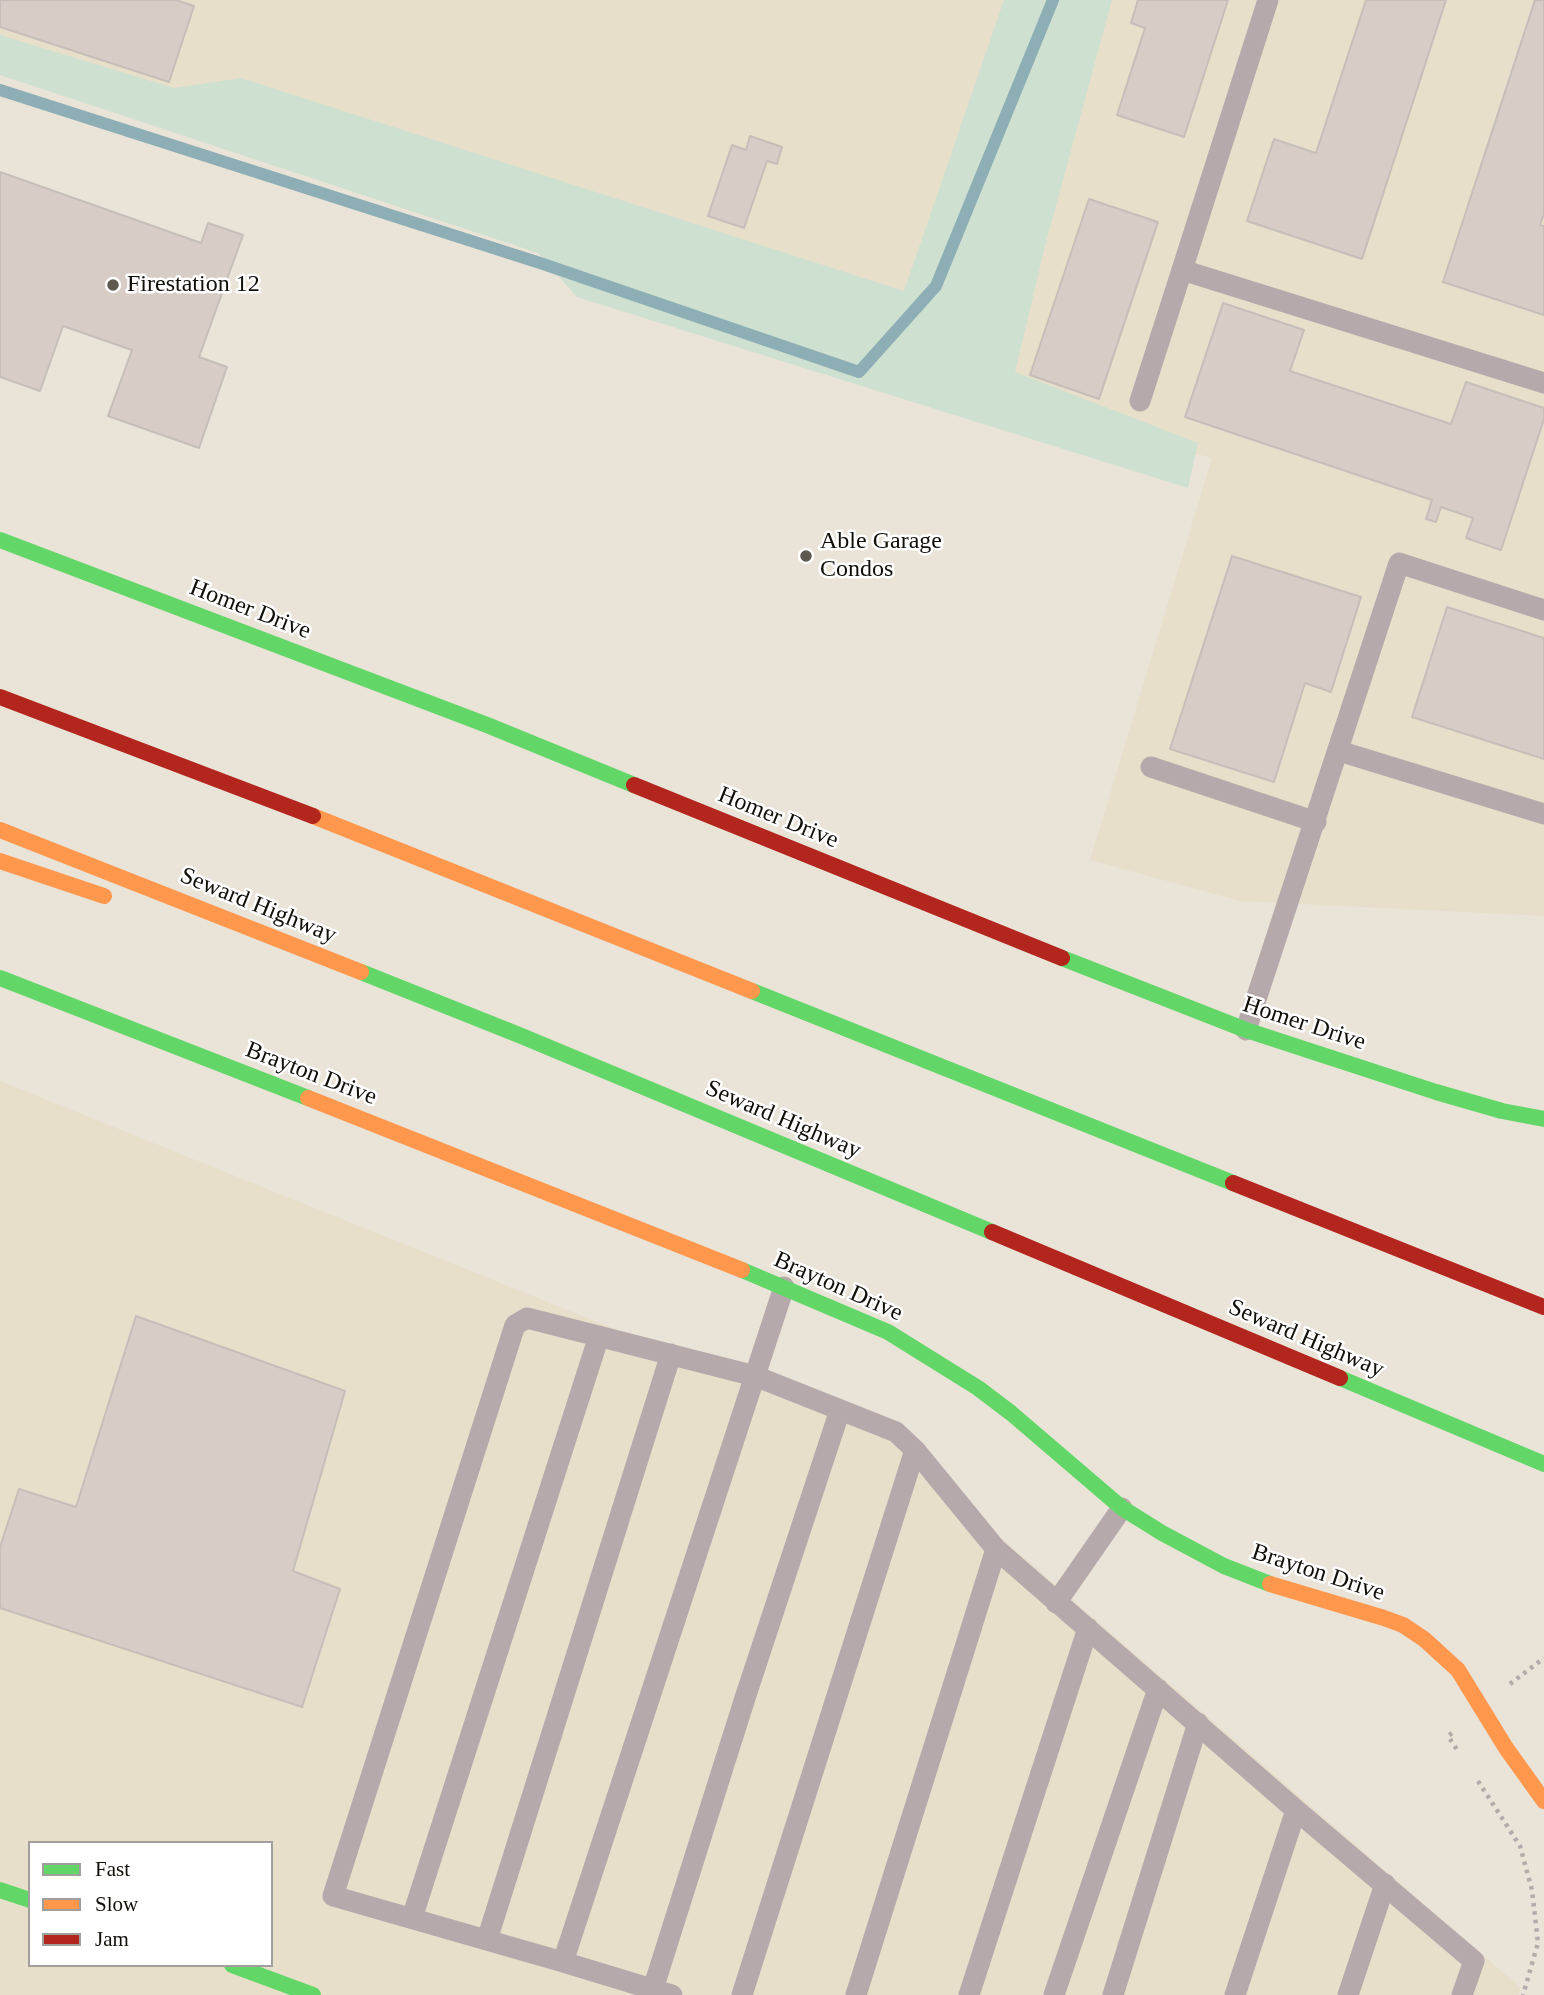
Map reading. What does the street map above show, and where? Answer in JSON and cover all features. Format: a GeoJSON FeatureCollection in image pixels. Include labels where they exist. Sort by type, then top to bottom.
{"type":"FeatureCollection","features":[{"type":"Feature","properties":{"kind":"main road","name":"Homer Drive"},"geometry":{"type":"LineString","coordinates":[[0,540],[487,725],[1178,1005],[1436,1092],[1502,1111],[1544,1119]]}},
{"type":"Feature","properties":{"kind":"main road"},"geometry":{"type":"LineString","coordinates":[[0,697],[337,825],[1544,1307]]}},
{"type":"Feature","properties":{"kind":"main road","name":"Seward Highway"},"geometry":{"type":"LineString","coordinates":[[0,830],[519,1035],[1544,1464]]}},
{"type":"Feature","properties":{"kind":"main road"},"geometry":{"type":"LineString","coordinates":[[0,861],[117,900]]}},
{"type":"Feature","properties":{"kind":"main road"},"geometry":{"type":"LineString","coordinates":[[234,939],[519,1035]]}},
{"type":"Feature","properties":{"kind":"main road","name":"Brayton Drive"},"geometry":{"type":"LineString","coordinates":[[0,978],[378,1124],[784,1287],[888,1332],[953,1370],[1011,1413],[1122,1508],[1181,1544],[1224,1566],[1274,1585],[1403,1625],[1424,1639],[1458,1670],[1506,1748],[1544,1801]]}},
{"type":"Feature","properties":{"kind":"main road"},"geometry":{"type":"LineString","coordinates":[[1379,1072],[1457,1082]]}},
{"type":"Feature","properties":{"kind":"main road"},"geometry":{"type":"LineString","coordinates":[[0,1890],[28,1899]]}},
{"type":"Feature","properties":{"kind":"main road"},"geometry":{"type":"LineString","coordinates":[[237,1967],[313,1995]]}},
{"type":"Feature","properties":{"kind":"lane"},"geometry":{"type":"LineString","coordinates":[[1140,401],[1268,0]]}},
{"type":"Feature","properties":{"kind":"lane"},"geometry":{"type":"LineString","coordinates":[[1182,270],[1544,383]]}},
{"type":"Feature","properties":{"kind":"lane"},"geometry":{"type":"LineString","coordinates":[[1246,1030],[1399,564],[1544,610]]}},
{"type":"Feature","properties":{"kind":"lane"},"geometry":{"type":"LineString","coordinates":[[1339,751],[1544,814]]}},
{"type":"Feature","properties":{"kind":"lane"},"geometry":{"type":"LineString","coordinates":[[1151,767],[1316,822]]}},
{"type":"Feature","properties":{"kind":"lane"},"geometry":{"type":"LineString","coordinates":[[563,1962],[784,1287]]}},
{"type":"Feature","properties":{"kind":"lane"},"geometry":{"type":"LineString","coordinates":[[840,1410],[749,1685],[663,1992],[334,1896],[515,1325],[527,1318],[755,1376],[896,1432],[915,1450],[996,1549],[1296,1811],[1474,1961],[1462,1995]]}},
{"type":"Feature","properties":{"kind":"lane"},"geometry":{"type":"LineString","coordinates":[[412,1918],[599,1336]]}},
{"type":"Feature","properties":{"kind":"lane"},"geometry":{"type":"LineString","coordinates":[[487,1940],[671,1354]]}},
{"type":"Feature","properties":{"kind":"lane"},"geometry":{"type":"LineString","coordinates":[[742,1995],[915,1450]]}},
{"type":"Feature","properties":{"kind":"lane"},"geometry":{"type":"LineString","coordinates":[[1056,1603],[1122,1508]]}},
{"type":"Feature","properties":{"kind":"lane"},"geometry":{"type":"LineString","coordinates":[[856,1995],[996,1549]]}},
{"type":"Feature","properties":{"kind":"lane"},"geometry":{"type":"LineString","coordinates":[[969,1995],[1088,1628]]}},
{"type":"Feature","properties":{"kind":"lane"},"geometry":{"type":"LineString","coordinates":[[1054,1995],[1158,1689]]}},
{"type":"Feature","properties":{"kind":"lane"},"geometry":{"type":"LineString","coordinates":[[1113,1995],[1198,1723]]}},
{"type":"Feature","properties":{"kind":"lane"},"geometry":{"type":"LineString","coordinates":[[1235,1995],[1296,1811]]}},
{"type":"Feature","properties":{"kind":"lane"},"geometry":{"type":"LineString","coordinates":[[1348,1995],[1385,1884]]}},
{"type":"Feature","properties":{"kind":"path"},"geometry":{"type":"LineString","coordinates":[[1508,1686],[1544,1658]]}},
{"type":"Feature","properties":{"kind":"path"},"geometry":{"type":"LineString","coordinates":[[1455,1731],[1448,1736],[1463,1758]]}},
{"type":"Feature","properties":{"kind":"path"},"geometry":{"type":"LineString","coordinates":[[1477,1780],[1520,1846],[1532,1890],[1538,1942],[1522,1995]]}},
{"type":"Feature","properties":{"kind":"shaded area"},"geometry":{"type":"Polygon","coordinates":[[[0,0],[1544,0],[1544,916],[1240,901],[1090,860],[1212,458],[989,399],[0,66],[0,0]]]}},
{"type":"Feature","properties":{"kind":"shaded area"},"geometry":{"type":"Polygon","coordinates":[[[0,1081],[887,1439],[1521,1988],[1519,1995],[0,1995],[0,1081]]]}},
{"type":"Feature","properties":{"kind":"green space"},"geometry":{"type":"Polygon","coordinates":[[[1004,0],[1112,0],[1045,246],[1015,372],[1198,443],[1188,488],[577,297],[538,253],[0,75],[0,35],[174,88],[241,78],[904,291],[1004,0]]]}},
{"type":"Feature","properties":{"kind":"building"},"geometry":{"type":"Polygon","coordinates":[[[0,0],[176,0],[194,6],[169,82],[0,27],[0,0]]]}},
{"type":"Feature","properties":{"kind":"building"},"geometry":{"type":"Polygon","coordinates":[[[1138,0],[1228,0],[1184,137],[1117,115],[1145,28],[1131,23],[1138,0]]]}},
{"type":"Feature","properties":{"kind":"building"},"geometry":{"type":"Polygon","coordinates":[[[1366,0],[1446,0],[1362,259],[1247,221],[1274,139],[1316,153],[1366,0]]]}},
{"type":"Feature","properties":{"kind":"building"},"geometry":{"type":"Polygon","coordinates":[[[1535,0],[1544,0],[1544,214],[1540,225],[1544,226],[1544,315],[1443,282],[1535,0]]]}},
{"type":"Feature","properties":{"kind":"building"},"geometry":{"type":"Polygon","coordinates":[[[750,136],[782,147],[777,164],[767,161],[744,228],[708,216],[732,145],[746,150],[750,136]]]}},
{"type":"Feature","properties":{"kind":"building","name":"Firestation 12"},"geometry":{"type":"Polygon","coordinates":[[[0,172],[201,243],[208,223],[243,235],[199,357],[227,367],[199,448],[108,416],[132,350],[63,326],[40,391],[0,377],[0,172]]]}},
{"type":"Feature","properties":{"kind":"building"},"geometry":{"type":"Polygon","coordinates":[[[1089,199],[1158,222],[1099,399],[1030,375],[1089,199]]]}},
{"type":"Feature","properties":{"kind":"building"},"geometry":{"type":"Polygon","coordinates":[[[1223,303],[1304,330],[1290,371],[1451,424],[1466,382],[1544,408],[1544,419],[1501,550],[1466,538],[1473,518],[1441,507],[1436,522],[1426,519],[1432,500],[1185,417],[1223,303]]]}},
{"type":"Feature","properties":{"kind":"building"},"geometry":{"type":"Polygon","coordinates":[[[1232,556],[1361,597],[1331,692],[1305,683],[1274,782],[1170,749],[1232,556]]]}},
{"type":"Feature","properties":{"kind":"building"},"geometry":{"type":"Polygon","coordinates":[[[1447,607],[1544,638],[1544,759],[1412,717],[1447,607]]]}},
{"type":"Feature","properties":{"kind":"building"},"geometry":{"type":"Polygon","coordinates":[[[136,1316],[345,1391],[293,1571],[340,1589],[302,1707],[0,1608],[0,1547],[19,1489],[76,1507],[136,1316]]]}},
{"type":"Feature","properties":{"kind":"waterway"},"geometry":{"type":"LineString","coordinates":[[0,90],[540,263],[859,372],[936,286],[1053,0]]}},
{"type":"Feature","properties":{"kind":"traffic: fast"},"geometry":{"type":"LineString","coordinates":[[0,540],[487,725],[634,785]]}},
{"type":"Feature","properties":{"kind":"traffic: fast"},"geometry":{"type":"LineString","coordinates":[[1062,958],[1246,1030],[1436,1092],[1502,1111],[1544,1119]]}},
{"type":"Feature","properties":{"kind":"traffic: fast"},"geometry":{"type":"LineString","coordinates":[[361,972],[992,1232]]}},
{"type":"Feature","properties":{"kind":"traffic: fast"},"geometry":{"type":"LineString","coordinates":[[0,978],[308,1098]]}},
{"type":"Feature","properties":{"kind":"traffic: fast"},"geometry":{"type":"LineString","coordinates":[[752,991],[1233,1183]]}},
{"type":"Feature","properties":{"kind":"traffic: fast"},"geometry":{"type":"LineString","coordinates":[[742,1270],[888,1332],[978,1388],[1122,1508],[1224,1566],[1270,1584]]}},
{"type":"Feature","properties":{"kind":"traffic: fast"},"geometry":{"type":"LineString","coordinates":[[1340,1378],[1544,1464]]}},
{"type":"Feature","properties":{"kind":"traffic: fast"},"geometry":{"type":"LineString","coordinates":[[0,1890],[28,1899]]}},
{"type":"Feature","properties":{"kind":"traffic: fast"},"geometry":{"type":"LineString","coordinates":[[237,1967],[313,1995]]}},
{"type":"Feature","properties":{"kind":"traffic: slow"},"geometry":{"type":"LineString","coordinates":[[313,816],[752,991]]}},
{"type":"Feature","properties":{"kind":"traffic: slow"},"geometry":{"type":"LineString","coordinates":[[0,830],[361,972]]}},
{"type":"Feature","properties":{"kind":"traffic: slow"},"geometry":{"type":"LineString","coordinates":[[0,861],[104,896]]}},
{"type":"Feature","properties":{"kind":"traffic: slow"},"geometry":{"type":"LineString","coordinates":[[308,1098],[742,1270]]}},
{"type":"Feature","properties":{"kind":"traffic: slow"},"geometry":{"type":"LineString","coordinates":[[1270,1584],[1384,1618],[1403,1625],[1424,1639],[1458,1670],[1506,1748],[1544,1801]]}},
{"type":"Feature","properties":{"kind":"traffic: jam"},"geometry":{"type":"LineString","coordinates":[[0,697],[313,816]]}},
{"type":"Feature","properties":{"kind":"traffic: jam"},"geometry":{"type":"LineString","coordinates":[[634,785],[1062,958]]}},
{"type":"Feature","properties":{"kind":"traffic: jam"},"geometry":{"type":"LineString","coordinates":[[1233,1183],[1544,1307]]}},
{"type":"Feature","properties":{"kind":"traffic: jam"},"geometry":{"type":"LineString","coordinates":[[992,1232],[1340,1378]]}},
{"type":"Feature","properties":{"kind":"place","name":"Firestation 12"},"geometry":{"type":"Point","coordinates":[113,285]}},
{"type":"Feature","properties":{"kind":"place","name":"Able Garage Condos"},"geometry":{"type":"Point","coordinates":[806,556]}}]}
